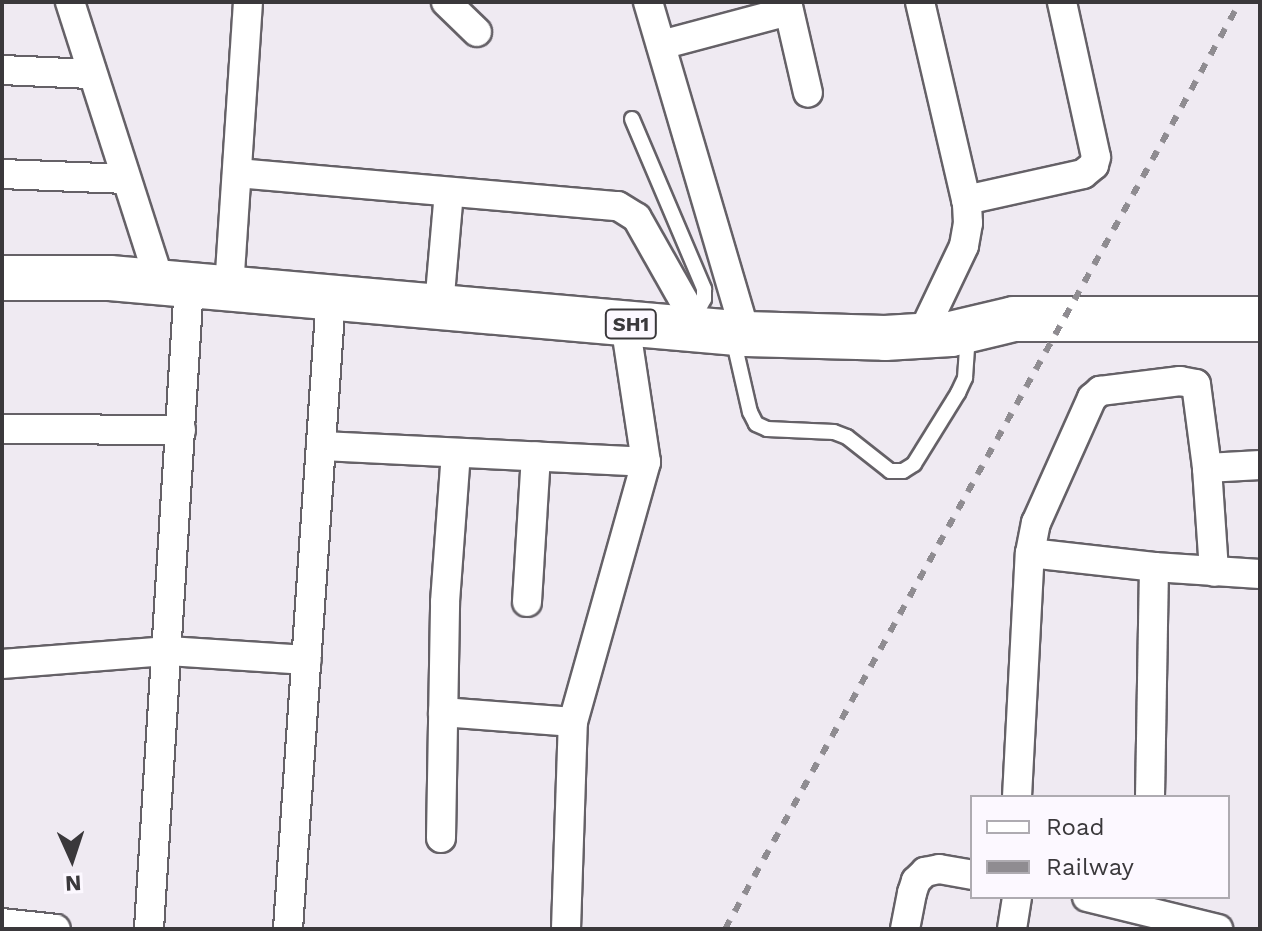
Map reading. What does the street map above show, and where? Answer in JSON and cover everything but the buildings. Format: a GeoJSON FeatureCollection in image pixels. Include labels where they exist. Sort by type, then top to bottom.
{"type":"FeatureCollection","features":[{"type":"Feature","properties":{"kind":"main road","name":"SH1"},"geometry":{"type":"LineString","coordinates":[[2,278],[110,278],[625,323],[921,336],[968,330],[1014,319],[1260,319]]}},
{"type":"Feature","properties":{"kind":"street"},"geometry":{"type":"LineString","coordinates":[[70,2],[126,179],[193,285]]}},
{"type":"Feature","properties":{"kind":"street"},"geometry":{"type":"LineString","coordinates":[[149,929],[193,285],[237,173],[248,2]]}},
{"type":"Feature","properties":{"kind":"street"},"geometry":{"type":"LineString","coordinates":[[446,2],[477,32]]}},
{"type":"Feature","properties":{"kind":"street"},"geometry":{"type":"LineString","coordinates":[[648,2],[661,45],[718,329]]}},
{"type":"Feature","properties":{"kind":"street"},"geometry":{"type":"LineString","coordinates":[[920,2],[966,200],[968,223],[964,246],[921,336]]}},
{"type":"Feature","properties":{"kind":"street"},"geometry":{"type":"LineString","coordinates":[[966,200],[1083,174],[1094,165],[1096,157],[1062,2]]}},
{"type":"Feature","properties":{"kind":"street"},"geometry":{"type":"LineString","coordinates":[[661,45],[788,6],[808,93]]}},
{"type":"Feature","properties":{"kind":"street"},"geometry":{"type":"LineString","coordinates":[[2,70],[91,74]]}},
{"type":"Feature","properties":{"kind":"street"},"geometry":{"type":"LineString","coordinates":[[237,173],[618,206],[630,210],[718,329]]}},
{"type":"Feature","properties":{"kind":"street"},"geometry":{"type":"LineString","coordinates":[[2,174],[126,179]]}},
{"type":"Feature","properties":{"kind":"street"},"geometry":{"type":"LineString","coordinates":[[439,306],[449,192]]}},
{"type":"Feature","properties":{"kind":"street"},"geometry":{"type":"LineString","coordinates":[[288,929],[331,297]]}},
{"type":"Feature","properties":{"kind":"street"},"geometry":{"type":"LineString","coordinates":[[566,929],[573,722],[646,462],[625,323]]}},
{"type":"Feature","properties":{"kind":"street"},"geometry":{"type":"LineString","coordinates":[[1017,795],[1030,553],[1039,510],[1092,398],[1100,391],[1180,381],[1196,384],[1207,468],[1214,572]]}},
{"type":"Feature","properties":{"kind":"street"},"geometry":{"type":"LineString","coordinates":[[2,429],[181,430]]}},
{"type":"Feature","properties":{"kind":"street"},"geometry":{"type":"LineString","coordinates":[[321,446],[646,462]]}},
{"type":"Feature","properties":{"kind":"street"},"geometry":{"type":"LineString","coordinates":[[441,838],[445,602],[456,453]]}},
{"type":"Feature","properties":{"kind":"street"},"geometry":{"type":"LineString","coordinates":[[527,602],[536,456]]}},
{"type":"Feature","properties":{"kind":"street"},"geometry":{"type":"LineString","coordinates":[[1207,468],[1260,465]]}},
{"type":"Feature","properties":{"kind":"street"},"geometry":{"type":"LineString","coordinates":[[1030,553],[1154,567],[1260,574]]}},
{"type":"Feature","properties":{"kind":"street"},"geometry":{"type":"LineString","coordinates":[[1150,795],[1154,567]]}},
{"type":"Feature","properties":{"kind":"street"},"geometry":{"type":"LineString","coordinates":[[2,664],[168,651],[307,660]]}},
{"type":"Feature","properties":{"kind":"street"},"geometry":{"type":"LineString","coordinates":[[443,712],[573,722]]}},
{"type":"Feature","properties":{"kind":"street"},"geometry":{"type":"LineString","coordinates":[[905,929],[916,881],[925,872],[939,869],[970,875]]}},
{"type":"Feature","properties":{"kind":"street"},"geometry":{"type":"LineString","coordinates":[[1012,929],[1017,899]]}},
{"type":"Feature","properties":{"kind":"street"},"geometry":{"type":"LineString","coordinates":[[1094,899],[1218,929]]}},
{"type":"Feature","properties":{"kind":"street"},"geometry":{"type":"LineString","coordinates":[[2,923],[56,929]]}},
{"type":"Feature","properties":{"kind":"lane"},"geometry":{"type":"LineString","coordinates":[[632,119],[704,289],[704,299],[756,424],[767,429],[834,432],[847,437],[890,471],[903,471],[914,464],[965,378],[968,330]]}},
{"type":"Feature","properties":{"kind":"railway"},"geometry":{"type":"LineString","coordinates":[[725,929],[1240,2]]}}]}
